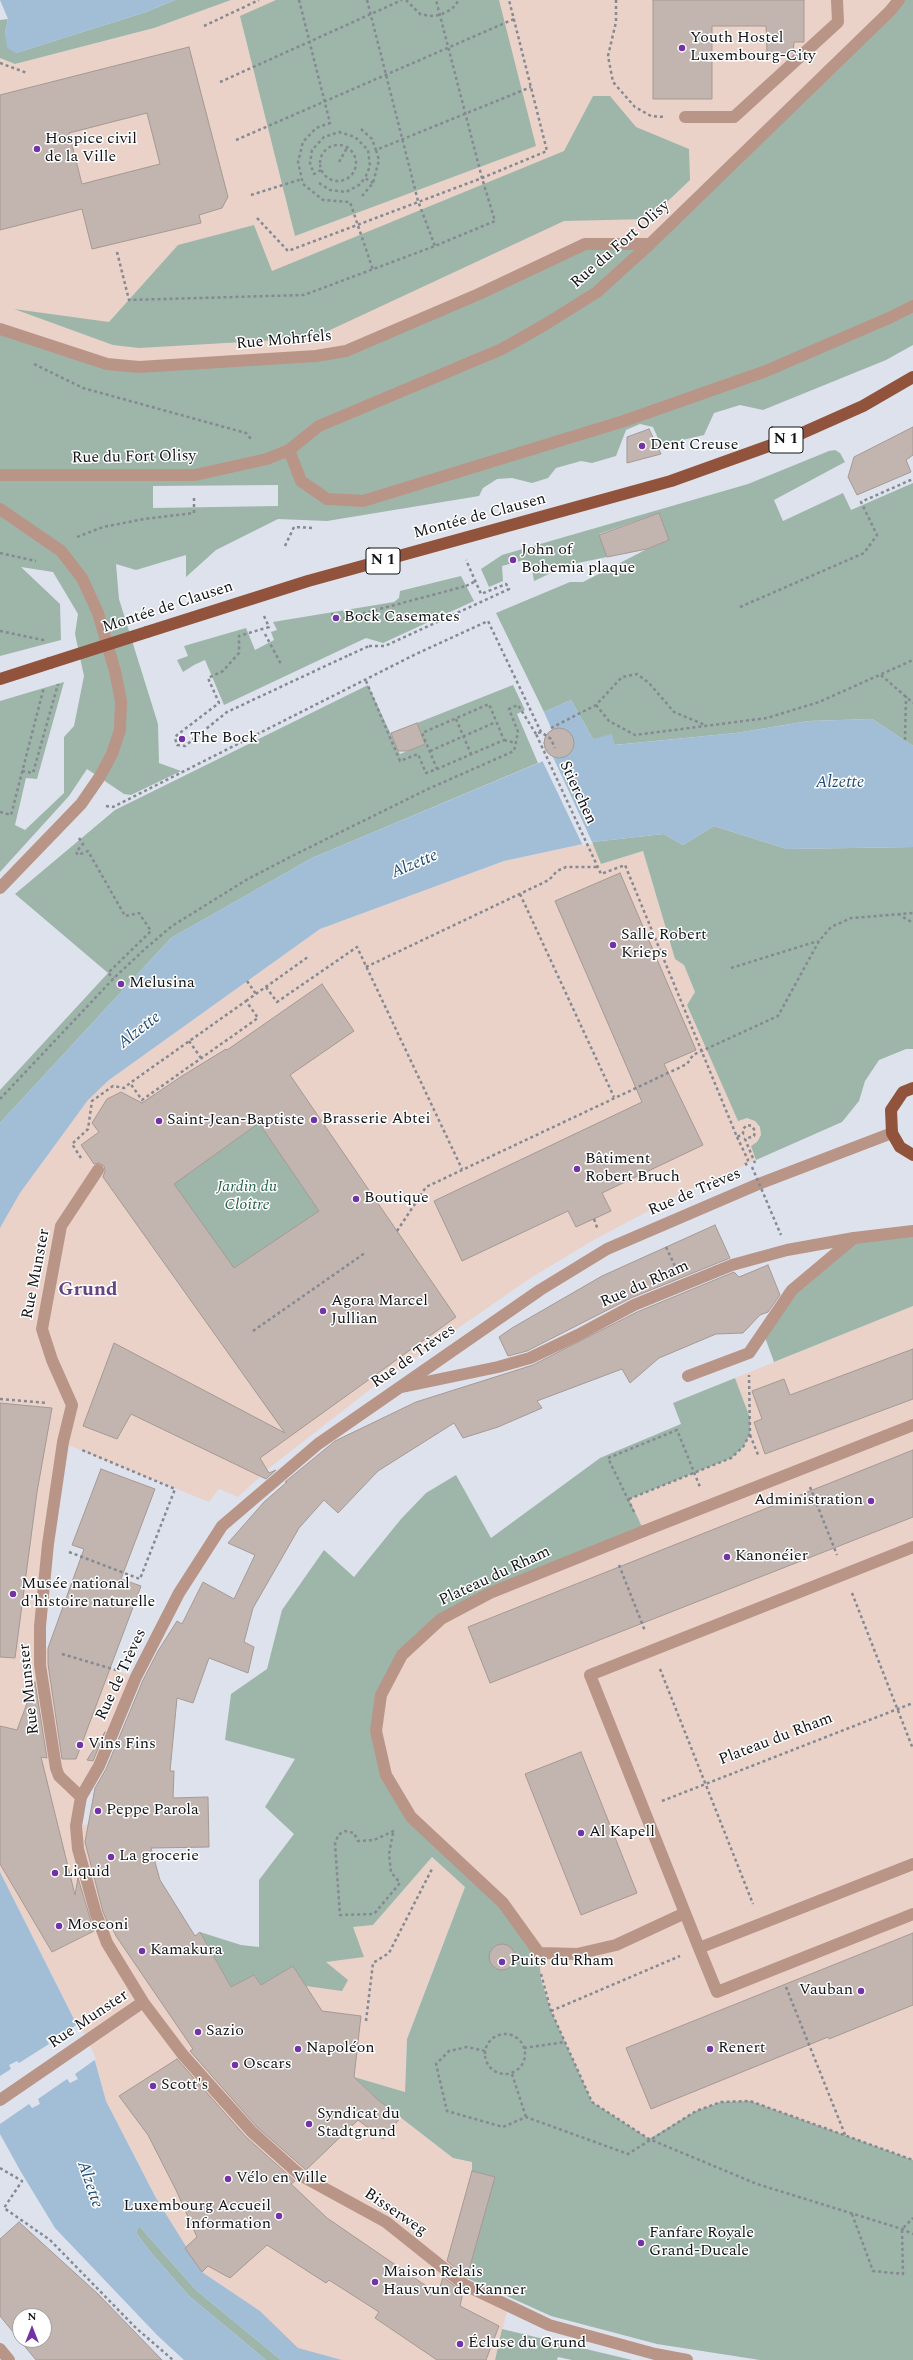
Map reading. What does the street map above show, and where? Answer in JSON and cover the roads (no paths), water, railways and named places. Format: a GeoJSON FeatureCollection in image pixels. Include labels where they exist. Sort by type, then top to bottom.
{"type":"FeatureCollection","features":[{"type":"Feature","properties":{"kind":"main road","name":"Montée de Clausen"},"geometry":{"type":"LineString","coordinates":[[0,679],[308,581],[671,481],[791,438],[863,406],[913,377]]}},
{"type":"Feature","properties":{"kind":"main road"},"geometry":{"type":"LineString","coordinates":[[913,1088],[903,1092],[891,1110],[892,1133],[900,1147],[913,1155]]}},
{"type":"Feature","properties":{"kind":"street"},"geometry":{"type":"LineString","coordinates":[[685,117],[734,117],[838,22],[836,0]]}},
{"type":"Feature","properties":{"kind":"street","name":"Rue du Fort Olisy"},"geometry":{"type":"LineString","coordinates":[[0,475],[195,475],[267,459],[289,450],[319,426],[502,349],[546,324],[597,292],[650,244],[884,17],[899,0]]}},
{"type":"Feature","properties":{"kind":"street","name":"Rue Mohrfels"},"geometry":{"type":"LineString","coordinates":[[0,329],[107,364],[139,367],[316,356],[346,350],[479,294],[585,244],[650,244]]}},
{"type":"Feature","properties":{"kind":"street"},"geometry":{"type":"LineString","coordinates":[[289,450],[301,481],[327,499],[363,501],[624,421],[766,371],[889,318],[913,306]]}},
{"type":"Feature","properties":{"kind":"street"},"geometry":{"type":"LineString","coordinates":[[0,509],[61,551],[82,578],[98,613],[115,671],[121,701],[120,730],[112,754],[99,778],[81,804],[0,888]]}},
{"type":"Feature","properties":{"kind":"street","name":"Rue de Trèves"},"geometry":{"type":"LineString","coordinates":[[81,1797],[98,1766],[136,1677],[179,1594],[222,1526],[318,1444],[540,1290],[608,1249],[756,1185],[892,1133]]}},
{"type":"Feature","properties":{"kind":"street","name":"Rue Munster"},"geometry":{"type":"LineString","coordinates":[[0,2100],[143,2002],[107,1943],[84,1876],[78,1849],[76,1826],[81,1797],[59,1776],[56,1768],[40,1665],[40,1626],[48,1544],[63,1442],[72,1405],[52,1360],[42,1329],[61,1226],[95,1172]]}},
{"type":"Feature","properties":{"kind":"street","name":"Rue du Rham"},"geometry":{"type":"LineString","coordinates":[[397,1388],[498,1367],[530,1358],[578,1335],[634,1305],[732,1265],[787,1250],[854,1238],[913,1231]]}},
{"type":"Feature","properties":{"kind":"street"},"geometry":{"type":"LineString","coordinates":[[688,1376],[748,1353],[792,1290],[854,1238]]}},
{"type":"Feature","properties":{"kind":"street","name":"Plateau du Rham"},"geometry":{"type":"LineString","coordinates":[[685,1914],[616,1944],[577,1954],[539,1953],[503,1903],[411,1817],[386,1775],[376,1731],[381,1696],[402,1655],[441,1619],[490,1593],[610,1544],[913,1425]]}},
{"type":"Feature","properties":{"kind":"street"},"geometry":{"type":"LineString","coordinates":[[913,1547],[590,1675],[717,1992],[913,1914]]}},
{"type":"Feature","properties":{"kind":"street"},"geometry":{"type":"LineString","coordinates":[[699,1948],[913,1864]]}},
{"type":"Feature","properties":{"kind":"street","name":"Bisserweg"},"geometry":{"type":"LineString","coordinates":[[143,2002],[183,2055],[252,2132],[300,2175],[386,2222],[466,2285],[549,2325],[655,2354],[687,2360]]}},
{"type":"Feature","properties":{"kind":"street"},"geometry":{"type":"LineString","coordinates":[[0,2349],[9,2360]]}},
{"type":"Feature","properties":{"kind":"water"},"geometry":{"type":"Polygon","coordinates":[[[0,0],[175,0],[146,12],[16,53],[7,48],[5,33],[8,19],[0,0]]]}},
{"type":"Feature","properties":{"kind":"water","name":"Alzette"},"geometry":{"type":"Polygon","coordinates":[[[571,700],[593,739],[612,734],[615,745],[736,733],[809,721],[872,719],[913,746],[913,847],[787,849],[714,826],[683,845],[664,834],[592,842],[504,861],[320,929],[109,1080],[88,1100],[20,1193],[0,1228],[0,1123],[171,938],[312,858],[553,757],[558,758],[566,756],[572,750],[572,737],[562,729],[552,730],[544,712],[571,700]]]}},
{"type":"Feature","properties":{"kind":"water","name":"Alzette"},"geometry":{"type":"Polygon","coordinates":[[[0,1872],[95,2061],[106,2101],[156,2198],[202,2272],[260,2311],[298,2348],[342,2360],[281,2360],[196,2290],[141,2228],[138,2228],[136,2233],[152,2254],[189,2296],[266,2360],[184,2360],[158,2336],[55,2228],[0,2134],[0,1872]]]}},
{"type":"Feature","properties":{"kind":"place","name":"Youth Hostel Luxembourg-City"},"geometry":{"type":"Point","coordinates":[682,48]}},
{"type":"Feature","properties":{"kind":"place","name":"Hospice civil de la Ville"},"geometry":{"type":"Point","coordinates":[37,149]}},
{"type":"Feature","properties":{"kind":"place","name":"Dent Creuse"},"geometry":{"type":"Point","coordinates":[642,446]}},
{"type":"Feature","properties":{"kind":"place","name":"John of Bohemia plaque"},"geometry":{"type":"Point","coordinates":[513,560]}},
{"type":"Feature","properties":{"kind":"place","name":"Bock Casemates"},"geometry":{"type":"Point","coordinates":[336,618]}},
{"type":"Feature","properties":{"kind":"place","name":"The Bock"},"geometry":{"type":"Point","coordinates":[182,739]}},
{"type":"Feature","properties":{"kind":"place","name":"Salle Robert Krieps"},"geometry":{"type":"Point","coordinates":[613,945]}},
{"type":"Feature","properties":{"kind":"place","name":"Melusina"},"geometry":{"type":"Point","coordinates":[121,984]}},
{"type":"Feature","properties":{"kind":"place","name":"Brasserie Abtei"},"geometry":{"type":"Point","coordinates":[314,1120]}},
{"type":"Feature","properties":{"kind":"place","name":"Saint-Jean-Baptiste"},"geometry":{"type":"Point","coordinates":[159,1121]}},
{"type":"Feature","properties":{"kind":"place","name":"Bâtiment Robert Bruch"},"geometry":{"type":"Point","coordinates":[577,1169]}},
{"type":"Feature","properties":{"kind":"place","name":"Boutique"},"geometry":{"type":"Point","coordinates":[356,1199]}},
{"type":"Feature","properties":{"kind":"place","name":"Agora Marcel Jullian"},"geometry":{"type":"Point","coordinates":[323,1311]}},
{"type":"Feature","properties":{"kind":"place","name":"Administration"},"geometry":{"type":"Point","coordinates":[871,1501]}},
{"type":"Feature","properties":{"kind":"place","name":"Kanonéier"},"geometry":{"type":"Point","coordinates":[727,1557]}},
{"type":"Feature","properties":{"kind":"place","name":"Musée national d'histoire naturelle"},"geometry":{"type":"Point","coordinates":[13,1594]}},
{"type":"Feature","properties":{"kind":"place","name":"Vins Fins"},"geometry":{"type":"Point","coordinates":[80,1745]}},
{"type":"Feature","properties":{"kind":"place","name":"Peppe Parola"},"geometry":{"type":"Point","coordinates":[98,1811]}},
{"type":"Feature","properties":{"kind":"place","name":"Al Kapell"},"geometry":{"type":"Point","coordinates":[581,1833]}},
{"type":"Feature","properties":{"kind":"place","name":"La grocerie"},"geometry":{"type":"Point","coordinates":[111,1857]}},
{"type":"Feature","properties":{"kind":"place","name":"Liquid"},"geometry":{"type":"Point","coordinates":[55,1873]}},
{"type":"Feature","properties":{"kind":"place","name":"Mosconi"},"geometry":{"type":"Point","coordinates":[59,1926]}},
{"type":"Feature","properties":{"kind":"place","name":"Kamakura"},"geometry":{"type":"Point","coordinates":[142,1951]}},
{"type":"Feature","properties":{"kind":"place","name":"Puits du Rham"},"geometry":{"type":"Point","coordinates":[502,1962]}},
{"type":"Feature","properties":{"kind":"place","name":"Vauban"},"geometry":{"type":"Point","coordinates":[861,1991]}},
{"type":"Feature","properties":{"kind":"place","name":"Sazio"},"geometry":{"type":"Point","coordinates":[198,2032]}},
{"type":"Feature","properties":{"kind":"place","name":"Napoléon"},"geometry":{"type":"Point","coordinates":[298,2049]}},
{"type":"Feature","properties":{"kind":"place","name":"Renert"},"geometry":{"type":"Point","coordinates":[710,2049]}},
{"type":"Feature","properties":{"kind":"place","name":"Oscars"},"geometry":{"type":"Point","coordinates":[235,2065]}},
{"type":"Feature","properties":{"kind":"place","name":"Scott's"},"geometry":{"type":"Point","coordinates":[153,2086]}},
{"type":"Feature","properties":{"kind":"place","name":"Syndicat du Stadtgrund"},"geometry":{"type":"Point","coordinates":[309,2124]}},
{"type":"Feature","properties":{"kind":"place","name":"Vélo en Ville"},"geometry":{"type":"Point","coordinates":[228,2179]}},
{"type":"Feature","properties":{"kind":"place","name":"Luxembourg Accueil Information"},"geometry":{"type":"Point","coordinates":[279,2216]}},
{"type":"Feature","properties":{"kind":"place","name":"Fanfare Royale Grand-Ducale"},"geometry":{"type":"Point","coordinates":[641,2243]}},
{"type":"Feature","properties":{"kind":"place","name":"Maison Relais Haus vun de Kanner"},"geometry":{"type":"Point","coordinates":[375,2282]}},
{"type":"Feature","properties":{"kind":"place","name":"Écluse du Grund"},"geometry":{"type":"Point","coordinates":[460,2344]}},
{"type":"Feature","properties":{"kind":"district","name":"Grund"},"geometry":{"type":"Point","coordinates":[88,1291]}},
{"type":"Feature","properties":{"kind":"park label","name":"Jardin du Cloître"},"geometry":{"type":"Point","coordinates":[247,1197]}}]}
